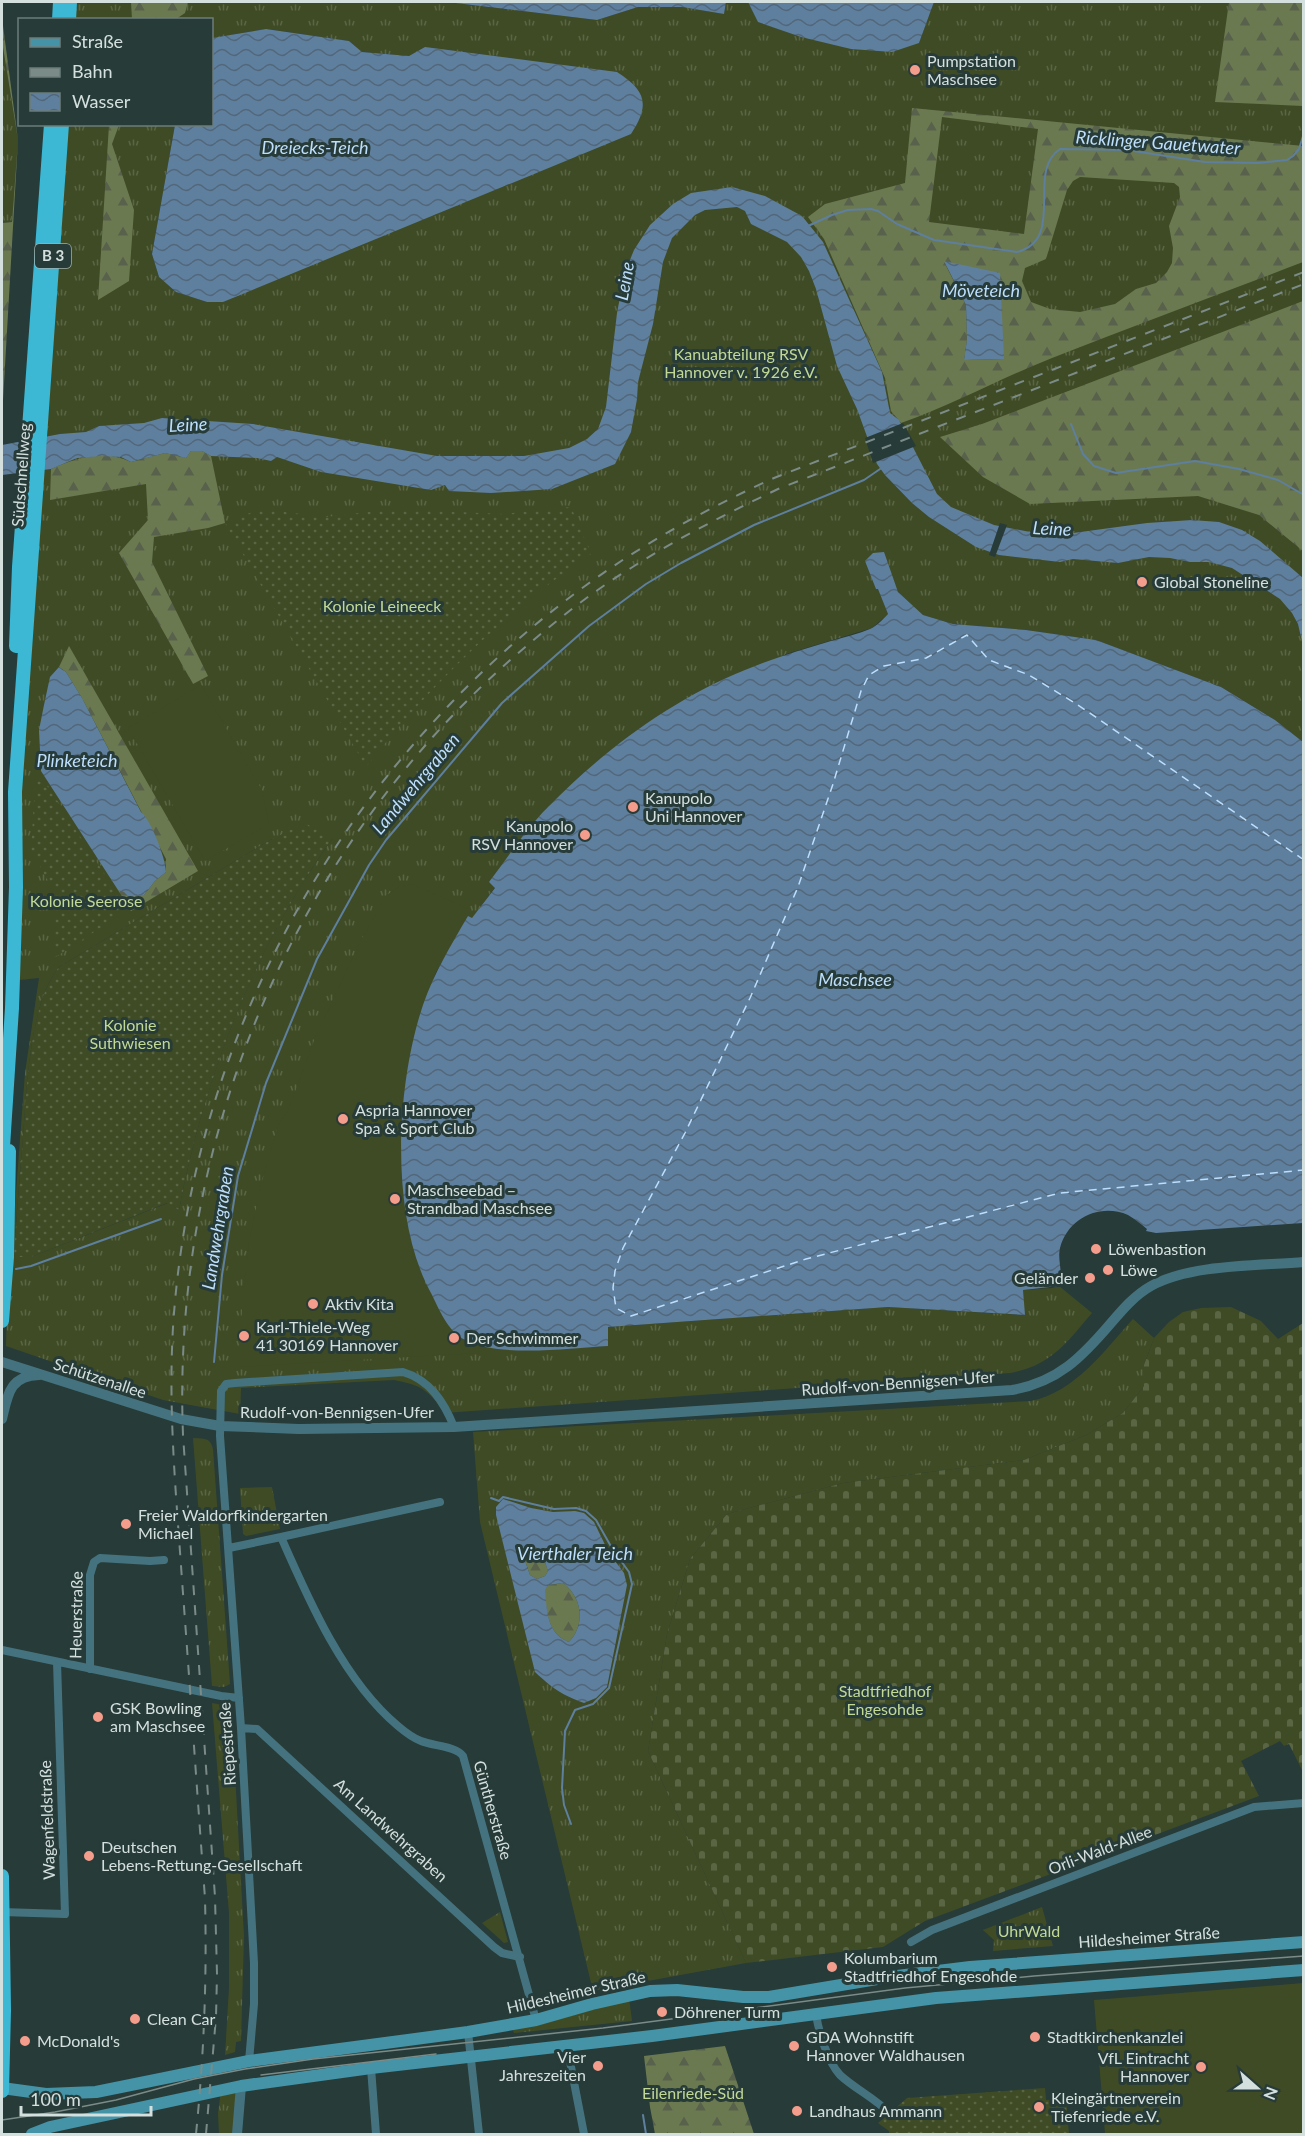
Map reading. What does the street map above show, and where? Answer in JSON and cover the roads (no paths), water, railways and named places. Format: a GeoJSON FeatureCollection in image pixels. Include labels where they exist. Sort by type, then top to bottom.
{"type":"FeatureCollection","features":[{"type":"Feature","properties":{"kind":"highway"},"geometry":{"type":"LineString","coordinates":[[59,18],[60,2]]}},
{"type":"Feature","properties":{"kind":"highway"},"geometry":{"type":"LineString","coordinates":[[69,18],[70,2]]}},
{"type":"Feature","properties":{"kind":"highway","name":"Südschnellweg"},"geometry":{"type":"LineString","coordinates":[[9,978],[11,940],[9,791],[37,390],[51,126]]}},
{"type":"Feature","properties":{"kind":"highway","name":"Südschnellweg"},"geometry":{"type":"LineString","coordinates":[[37,390],[62,126]]}},
{"type":"Feature","properties":{"kind":"highway","name":"B 3"},"geometry":{"type":"LineString","coordinates":[[2,1064],[9,978]]}},
{"type":"Feature","properties":{"kind":"highway","name":"B 3"},"geometry":{"type":"LineString","coordinates":[[2,1162],[12,1008],[9,978]]}},
{"type":"Feature","properties":{"kind":"highway"},"geometry":{"type":"LineString","coordinates":[[2,1321],[7,1257],[9,1129],[7,1083]]}},
{"type":"Feature","properties":{"kind":"highway"},"geometry":{"type":"LineString","coordinates":[[2,1876],[4,2010],[2,2089]]}},
{"type":"Feature","properties":{"kind":"main road","name":"Hildesheimer Straße"},"geometry":{"type":"LineString","coordinates":[[2,2089],[46,2094],[96,2092],[249,2061],[468,2032],[536,2020],[650,1991],[677,1990],[769,1997],[889,1977],[970,1967],[1304,1942]]}},
{"type":"Feature","properties":{"kind":"main road"},"geometry":{"type":"LineString","coordinates":[[32,2134],[98,2115],[242,2086],[371,2068],[567,2046],[947,1997],[1304,1970]]}},
{"type":"Feature","properties":{"kind":"street","name":"Rudolf-von-Bennigsen-Ufer"},"geometry":{"type":"LineString","coordinates":[[189,1421],[220,1426],[299,1429],[1012,1390],[1030,1387],[1055,1375],[1081,1356],[1132,1300],[1152,1286],[1195,1271],[1304,1262]]}},
{"type":"Feature","properties":{"kind":"street","name":"Schützenallee"},"geometry":{"type":"LineString","coordinates":[[2,1362],[189,1421]]}},
{"type":"Feature","properties":{"kind":"street","name":"Rudolf-von-Bennigsen-Ufer"},"geometry":{"type":"LineString","coordinates":[[220,1426],[221,1390],[226,1384],[403,1372],[429,1385],[452,1422]]}},
{"type":"Feature","properties":{"kind":"street"},"geometry":{"type":"LineString","coordinates":[[2,1419],[9,1391],[16,1382],[42,1375]]}},
{"type":"Feature","properties":{"kind":"street","name":"Riepestraße"},"geometry":{"type":"LineString","coordinates":[[220,1426],[241,1728],[254,1963],[254,2004],[249,2061]]}},
{"type":"Feature","properties":{"kind":"street"},"geometry":{"type":"LineString","coordinates":[[229,1548],[440,1502]]}},
{"type":"Feature","properties":{"kind":"street","name":"Güntherstraße"},"geometry":{"type":"LineString","coordinates":[[281,1537],[310,1603],[365,1692],[382,1713],[417,1740],[454,1749],[463,1756],[536,2020]]}},
{"type":"Feature","properties":{"kind":"street","name":"Heuerstraße"},"geometry":{"type":"LineString","coordinates":[[90,1669],[90,1575],[94,1562],[100,1558],[164,1560]]}},
{"type":"Feature","properties":{"kind":"street","name":"Heuerstraße"},"geometry":{"type":"LineString","coordinates":[[2,1650],[239,1698]]}},
{"type":"Feature","properties":{"kind":"street","name":"Wagenfeldstraße"},"geometry":{"type":"LineString","coordinates":[[2,1912],[65,1914],[57,1662]]}},
{"type":"Feature","properties":{"kind":"street","name":"Am Landwehrgraben"},"geometry":{"type":"LineString","coordinates":[[241,1728],[257,1729],[494,1947],[502,1953],[520,1957]]}},
{"type":"Feature","properties":{"kind":"street","name":"Orli-Wald-Allee"},"geometry":{"type":"LineString","coordinates":[[911,1942],[932,1930],[1254,1807],[1304,1803]]}},
{"type":"Feature","properties":{"kind":"street"},"geometry":{"type":"LineString","coordinates":[[816,2013],[820,2034],[835,2068],[889,2113]]}},
{"type":"Feature","properties":{"kind":"street"},"geometry":{"type":"LineString","coordinates":[[468,2032],[479,2134]]}},
{"type":"Feature","properties":{"kind":"street"},"geometry":{"type":"LineString","coordinates":[[567,2046],[584,2134]]}},
{"type":"Feature","properties":{"kind":"street"},"geometry":{"type":"LineString","coordinates":[[371,2068],[376,2134]]}},
{"type":"Feature","properties":{"kind":"street"},"geometry":{"type":"LineString","coordinates":[[237,2134],[242,2086]]}},
{"type":"Feature","properties":{"kind":"water"},"geometry":{"type":"Polygon","coordinates":[[[447,2],[726,2],[724,14],[682,7],[638,7],[597,20],[447,2]]]}},
{"type":"Feature","properties":{"kind":"water"},"geometry":{"type":"Polygon","coordinates":[[[748,2],[934,2],[919,43],[892,52],[851,49],[801,37],[758,22],[748,2]]]}},
{"type":"Feature","properties":{"kind":"water","name":"Dreiecks-Teich"},"geometry":{"type":"Polygon","coordinates":[[[266,29],[349,41],[362,52],[409,56],[425,47],[617,72],[634,85],[642,98],[643,106],[631,134],[223,302],[207,302],[176,292],[159,277],[152,254],[175,126],[213,126],[213,38],[266,29]]]}},
{"type":"Feature","properties":{"kind":"water","name":"Leine"},"geometry":{"type":"Polygon","coordinates":[[[732,187],[765,196],[802,216],[823,242],[882,372],[890,413],[899,420],[937,494],[951,507],[994,525],[1051,536],[1147,523],[1192,520],[1219,522],[1242,530],[1260,541],[1303,578],[1303,646],[1298,624],[1280,599],[1232,568],[1209,562],[1190,562],[1170,558],[1149,557],[1118,563],[1073,559],[1060,562],[999,555],[976,547],[929,517],[912,503],[877,464],[857,409],[837,366],[816,289],[801,257],[787,242],[751,224],[745,211],[737,207],[705,210],[695,215],[672,238],[663,262],[653,324],[638,382],[631,432],[615,464],[552,489],[491,493],[449,491],[445,485],[431,490],[321,472],[277,457],[271,461],[257,458],[211,456],[202,451],[191,451],[186,458],[165,453],[131,462],[121,457],[77,458],[51,469],[2,475],[2,445],[60,434],[86,432],[99,426],[144,423],[162,418],[253,424],[437,456],[524,456],[569,448],[587,439],[598,429],[606,407],[617,313],[625,272],[634,250],[650,225],[673,204],[691,193],[732,187]]]}},
{"type":"Feature","properties":{"kind":"water","name":"Möveteich"},"geometry":{"type":"Polygon","coordinates":[[[944,261],[1000,273],[1004,359],[964,360],[967,340],[966,305],[944,261]]]}},
{"type":"Feature","properties":{"kind":"water","name":"Maschsee"},"geometry":{"type":"Polygon","coordinates":[[[884,552],[898,592],[923,615],[953,624],[1026,630],[1096,640],[1221,687],[1275,720],[1303,742],[1303,1223],[1156,1233],[1146,1231],[1147,1229],[1128,1215],[1107,1211],[1096,1212],[1078,1221],[1064,1237],[1059,1253],[1061,1277],[1059,1286],[1023,1290],[1025,1315],[888,1307],[608,1327],[608,1346],[516,1350],[480,1346],[465,1340],[454,1332],[445,1320],[417,1262],[408,1227],[403,1190],[401,1150],[407,1073],[423,1005],[443,959],[468,916],[472,918],[495,888],[489,882],[532,824],[570,786],[615,747],[665,712],[718,682],[777,658],[865,631],[880,622],[888,614],[865,561],[873,553],[884,552]]]}},
{"type":"Feature","properties":{"kind":"water","name":"Plinketeich"},"geometry":{"type":"Polygon","coordinates":[[[59,667],[66,672],[82,698],[161,849],[166,872],[144,895],[129,897],[118,890],[41,771],[39,730],[50,677],[59,667]]]}},
{"type":"Feature","properties":{"kind":"water","name":"Vierthaler Teich"},"geometry":{"type":"Polygon","coordinates":[[[503,1499],[553,1512],[584,1513],[594,1522],[609,1553],[624,1573],[627,1585],[607,1687],[596,1698],[584,1703],[576,1700],[558,1690],[535,1672],[496,1515],[496,1507],[503,1499]],[[533,1546],[527,1548],[523,1555],[530,1575],[537,1579],[545,1576],[548,1571],[541,1550],[533,1546]],[[563,1583],[548,1585],[545,1590],[546,1606],[552,1628],[569,1642],[578,1627],[580,1611],[574,1596],[563,1583]]]}},
{"type":"Feature","properties":{"kind":"waterway","name":"Ricklinger Gauetwater"},"geometry":{"type":"LineString","coordinates":[[808,226],[848,210],[871,209],[897,224],[934,240],[1017,252],[1032,245],[1040,234],[1046,173],[1050,159],[1060,149],[1127,150],[1205,162],[1258,163],[1287,160],[1299,149],[1304,133]]}},
{"type":"Feature","properties":{"kind":"waterway"},"geometry":{"type":"LineString","coordinates":[[1071,424],[1083,454],[1094,466],[1116,473],[1195,461],[1239,469],[1278,480],[1304,495]]}},
{"type":"Feature","properties":{"kind":"waterway","name":"Landwehrgraben"},"geometry":{"type":"LineString","coordinates":[[214,1362],[222,1275],[238,1176],[266,1083],[317,959],[369,865],[386,840],[502,703],[589,626],[646,584],[681,563],[754,525],[864,480],[883,467]]}},
{"type":"Feature","properties":{"kind":"waterway"},"geometry":{"type":"LineString","coordinates":[[16,1269],[31,1266],[161,1219]]}},
{"type":"Feature","properties":{"kind":"waterway","name":"Landwehrgraben"},"geometry":{"type":"LineString","coordinates":[[491,1498],[499,1501],[503,1497],[554,1509],[576,1508],[586,1511],[596,1520],[629,1572],[632,1584],[609,1688],[593,1704],[575,1710],[565,1731],[562,1788],[564,1805],[571,1824]]}},
{"type":"Feature","properties":{"kind":"waterway","name":"Landwehrgraben"},"geometry":{"type":"LineString","coordinates":[[643,2115],[646,2134]]}},
{"type":"Feature","properties":{"kind":"tram line"},"geometry":{"type":"LineString","coordinates":[[2,2120],[116,2100],[194,2079],[313,2059],[603,2028],[905,1988],[1304,1956]]}},
{"type":"Feature","properties":{"kind":"tram line"},"geometry":{"type":"LineString","coordinates":[[261,2075],[436,2054]]}},
{"type":"Feature","properties":{"kind":"railway"},"geometry":{"type":"LineString","coordinates":[[196,2134],[204,2016],[205,1898],[173,1447],[171,1380],[174,1313],[189,1205],[215,1101],[252,1000],[300,905],[358,814],[425,731],[501,654],[585,586],[630,555],[725,501],[774,478],[1304,272]]}},
{"type":"Feature","properties":{"kind":"railway"},"geometry":{"type":"LineString","coordinates":[[206,2134],[216,2017],[217,1974],[215,1897],[183,1435],[185,1323],[200,1212],[226,1103],[265,999],[315,899],[376,806],[448,720],[542,633],[592,594],[631,568],[703,526],[778,489],[1304,284]]}},
{"type":"Feature","properties":{"kind":"place","name":"Pumpstation Maschsee"},"geometry":{"type":"Point","coordinates":[915,70]}},
{"type":"Feature","properties":{"kind":"place","name":"Global Stoneline"},"geometry":{"type":"Point","coordinates":[1142,582]}},
{"type":"Feature","properties":{"kind":"place","name":"Kanupolo Uni Hannover"},"geometry":{"type":"Point","coordinates":[633,807]}},
{"type":"Feature","properties":{"kind":"place","name":"Kanupolo RSV Hannover"},"geometry":{"type":"Point","coordinates":[585,835]}},
{"type":"Feature","properties":{"kind":"place","name":"Aspria Hannover Spa & Sport Club"},"geometry":{"type":"Point","coordinates":[343,1119]}},
{"type":"Feature","properties":{"kind":"place","name":"Maschseebad – Strandbad Maschsee"},"geometry":{"type":"Point","coordinates":[395,1199]}},
{"type":"Feature","properties":{"kind":"place","name":"Löwenbastion"},"geometry":{"type":"Point","coordinates":[1096,1249]}},
{"type":"Feature","properties":{"kind":"place","name":"Löwe"},"geometry":{"type":"Point","coordinates":[1108,1270]}},
{"type":"Feature","properties":{"kind":"place","name":"Geländer"},"geometry":{"type":"Point","coordinates":[1090,1278]}},
{"type":"Feature","properties":{"kind":"place","name":"Aktiv Kita"},"geometry":{"type":"Point","coordinates":[313,1304]}},
{"type":"Feature","properties":{"kind":"place","name":"Karl-Thiele-Weg 41 30169 Hannover"},"geometry":{"type":"Point","coordinates":[244,1336]}},
{"type":"Feature","properties":{"kind":"place","name":"Der Schwimmer"},"geometry":{"type":"Point","coordinates":[454,1338]}},
{"type":"Feature","properties":{"kind":"place","name":"Freier Waldorfkindergarten Michael"},"geometry":{"type":"Point","coordinates":[126,1524]}},
{"type":"Feature","properties":{"kind":"place","name":"GSK Bowling am Maschsee"},"geometry":{"type":"Point","coordinates":[98,1717]}},
{"type":"Feature","properties":{"kind":"place","name":"Deutschen Lebens-Rettung-Gesellschaft"},"geometry":{"type":"Point","coordinates":[89,1856]}},
{"type":"Feature","properties":{"kind":"place","name":"Kolumbarium Stadtfriedhof Engesohde"},"geometry":{"type":"Point","coordinates":[832,1967]}},
{"type":"Feature","properties":{"kind":"place","name":"Döhrener Turm"},"geometry":{"type":"Point","coordinates":[662,2012]}},
{"type":"Feature","properties":{"kind":"place","name":"Clean Car"},"geometry":{"type":"Point","coordinates":[135,2019]}},
{"type":"Feature","properties":{"kind":"place","name":"Stadtkirchenkanzlei"},"geometry":{"type":"Point","coordinates":[1035,2037]}},
{"type":"Feature","properties":{"kind":"place","name":"McDonald's"},"geometry":{"type":"Point","coordinates":[25,2041]}},
{"type":"Feature","properties":{"kind":"place","name":"GDA Wohnstift Hannover Waldhausen"},"geometry":{"type":"Point","coordinates":[794,2046]}},
{"type":"Feature","properties":{"kind":"place","name":"Vier Jahreszeiten"},"geometry":{"type":"Point","coordinates":[598,2066]}},
{"type":"Feature","properties":{"kind":"place","name":"VfL Eintracht Hannover"},"geometry":{"type":"Point","coordinates":[1201,2067]}},
{"type":"Feature","properties":{"kind":"place","name":"Kleingärtnerverein Tiefenriede e.V."},"geometry":{"type":"Point","coordinates":[1039,2107]}},
{"type":"Feature","properties":{"kind":"place","name":"Landhaus Ammann"},"geometry":{"type":"Point","coordinates":[797,2111]}},
{"type":"Feature","properties":{"kind":"park label","name":"Kanuabteilung RSV Hannover v. 1926 e.V."},"geometry":{"type":"Point","coordinates":[741,363]}},
{"type":"Feature","properties":{"kind":"park label","name":"Kolonie Leineeck"},"geometry":{"type":"Point","coordinates":[382,606]}},
{"type":"Feature","properties":{"kind":"park label","name":"Kolonie Seerose"},"geometry":{"type":"Point","coordinates":[86,901]}},
{"type":"Feature","properties":{"kind":"park label","name":"Kolonie Suthwiesen"},"geometry":{"type":"Point","coordinates":[130,1034]}},
{"type":"Feature","properties":{"kind":"park label","name":"Stadtfriedhof Engesohde"},"geometry":{"type":"Point","coordinates":[885,1700]}},
{"type":"Feature","properties":{"kind":"park label","name":"UhrWald"},"geometry":{"type":"Point","coordinates":[1029,1931]}},
{"type":"Feature","properties":{"kind":"park label","name":"Eilenriede-Süd"},"geometry":{"type":"Point","coordinates":[693,2093]}}]}
